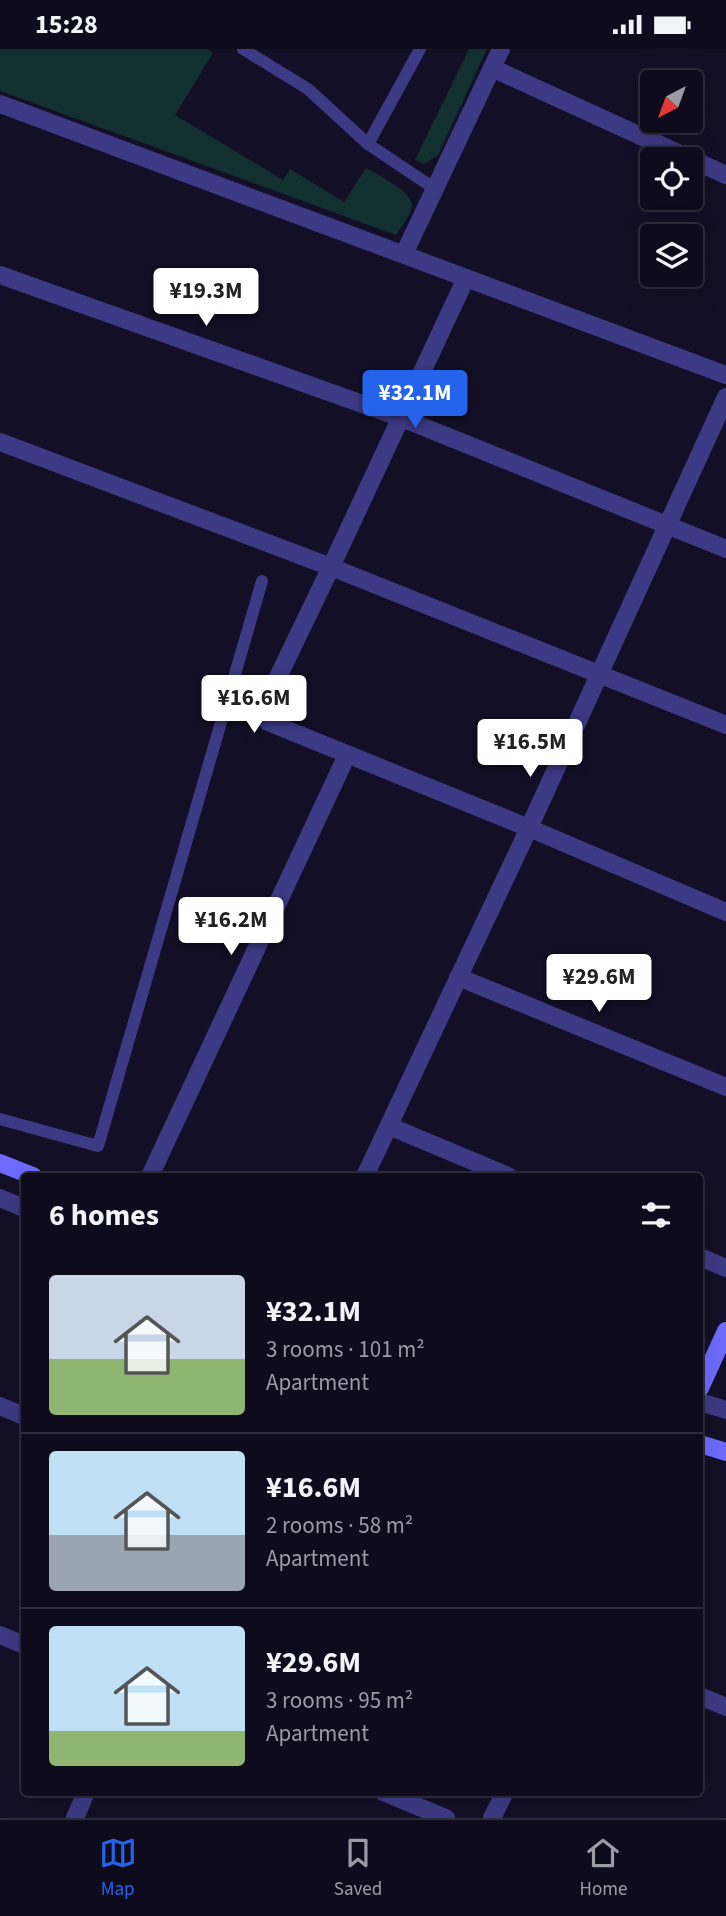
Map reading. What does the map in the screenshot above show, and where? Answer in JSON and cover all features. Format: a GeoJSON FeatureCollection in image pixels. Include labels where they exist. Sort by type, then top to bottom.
{"type":"FeatureCollection","features":[{"type":"Feature","properties":{"kind":"street"},"geometry":{"type":"LineString","coordinates":[[404,254],[501,49]]}},
{"type":"Feature","properties":{"kind":"street"},"geometry":{"type":"LineString","coordinates":[[492,68],[665,147]]}},
{"type":"Feature","properties":{"kind":"street"},"geometry":{"type":"LineString","coordinates":[[0,104],[726,375]]}},
{"type":"Feature","properties":{"kind":"street"},"geometry":{"type":"LineString","coordinates":[[703,164],[726,175]]}},
{"type":"Feature","properties":{"kind":"street"},"geometry":{"type":"LineString","coordinates":[[0,275],[400,417],[726,549]]}},
{"type":"Feature","properties":{"kind":"street"},"geometry":{"type":"LineString","coordinates":[[466,278],[265,704],[268,722],[529,828],[726,912]]}},
{"type":"Feature","properties":{"kind":"street"},"geometry":{"type":"LineString","coordinates":[[366,1173],[529,828],[726,397]]}},
{"type":"Feature","properties":{"kind":"street"},"geometry":{"type":"LineString","coordinates":[[0,442],[331,567],[726,725]]}},
{"type":"Feature","properties":{"kind":"street"},"geometry":{"type":"LineString","coordinates":[[151,1173],[347,755]]}},
{"type":"Feature","properties":{"kind":"street"},"geometry":{"type":"LineString","coordinates":[[458,977],[726,1087]]}},
{"type":"Feature","properties":{"kind":"street"},"geometry":{"type":"LineString","coordinates":[[389,1126],[501,1173]]}},
{"type":"Feature","properties":{"kind":"street"},"geometry":{"type":"LineString","coordinates":[[0,1163],[25,1173]]}},
{"type":"Feature","properties":{"kind":"street"},"geometry":{"type":"LineString","coordinates":[[0,1198],[21,1207]]}},
{"type":"Feature","properties":{"kind":"street"},"geometry":{"type":"LineString","coordinates":[[703,1258],[726,1268]]}},
{"type":"Feature","properties":{"kind":"street"},"geometry":{"type":"LineString","coordinates":[[703,1381],[726,1331]]}},
{"type":"Feature","properties":{"kind":"street"},"geometry":{"type":"LineString","coordinates":[[703,1403],[726,1410]]}},
{"type":"Feature","properties":{"kind":"street"},"geometry":{"type":"LineString","coordinates":[[0,1406],[21,1415]]}},
{"type":"Feature","properties":{"kind":"street"},"geometry":{"type":"LineString","coordinates":[[703,1445],[726,1452]]}},
{"type":"Feature","properties":{"kind":"street"},"geometry":{"type":"LineString","coordinates":[[0,1635],[21,1644]]}},
{"type":"Feature","properties":{"kind":"street"},"geometry":{"type":"LineString","coordinates":[[703,1697],[726,1707]]}},
{"type":"Feature","properties":{"kind":"street"},"geometry":{"type":"LineString","coordinates":[[75,1818],[84,1796]]}},
{"type":"Feature","properties":{"kind":"street"},"geometry":{"type":"LineString","coordinates":[[393,1796],[446,1818]]}},
{"type":"Feature","properties":{"kind":"street"},"geometry":{"type":"LineString","coordinates":[[492,1818],[503,1796]]}},
{"type":"Feature","properties":{"kind":"lane"},"geometry":{"type":"LineString","coordinates":[[243,49],[308,89],[368,144],[435,189]]}},
{"type":"Feature","properties":{"kind":"lane"},"geometry":{"type":"LineString","coordinates":[[368,144],[420,49]]}},
{"type":"Feature","properties":{"kind":"lane"},"geometry":{"type":"LineString","coordinates":[[0,1119],[98,1146],[262,582]]}},
{"type":"Feature","properties":{"kind":"green space"},"geometry":{"type":"Polygon","coordinates":[[[0,49],[207,49],[213,53],[175,115],[283,180],[290,169],[344,202],[366,168],[393,184],[411,200],[410,213],[396,235],[0,91],[0,49]]]}},
{"type":"Feature","properties":{"kind":"green space"},"geometry":{"type":"Polygon","coordinates":[[[469,49],[487,49],[438,155],[424,164],[415,160],[469,49]]]}}]}
